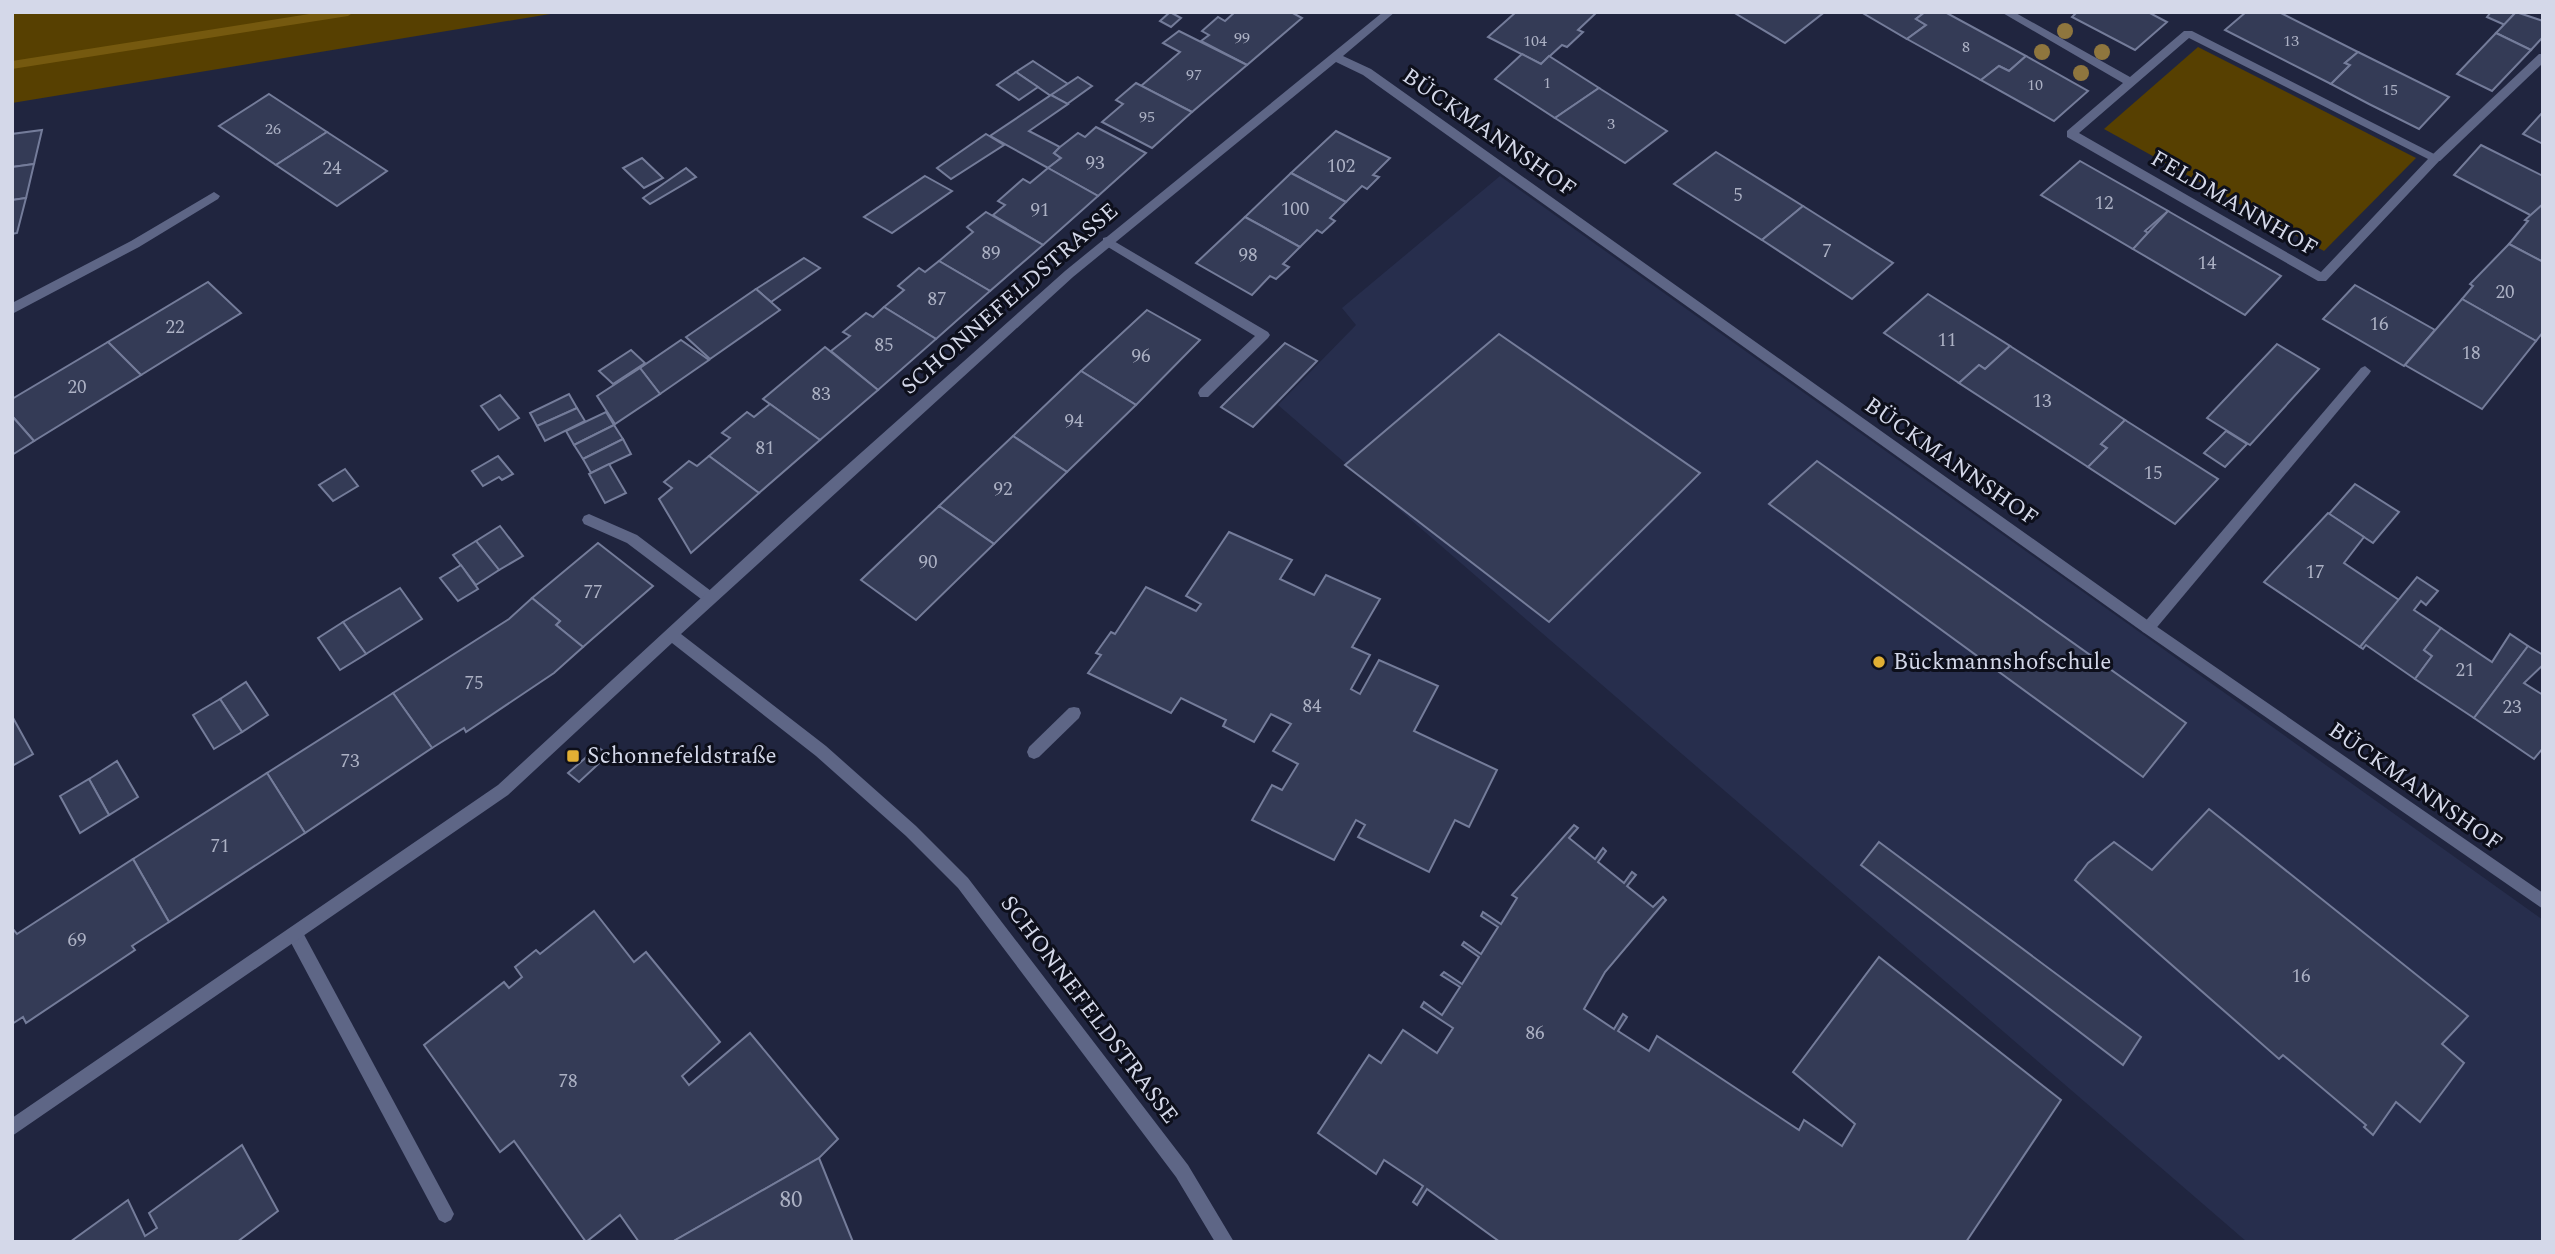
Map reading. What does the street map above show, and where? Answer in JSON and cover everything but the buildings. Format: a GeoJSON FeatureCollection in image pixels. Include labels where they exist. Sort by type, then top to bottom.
{"type":"FeatureCollection","features":[{"type":"Feature","properties":{"kind":"street","name":"SCHONNEFELDSTRASSE"},"geometry":{"type":"LineString","coordinates":[[12,1128],[503,790],[710,598],[1107,241],[1390,12]]}},
{"type":"Feature","properties":{"kind":"street"},"geometry":{"type":"LineString","coordinates":[[2006,12],[2130,82]]}},
{"type":"Feature","properties":{"kind":"street","name":"FELDMANNHOF"},"geometry":{"type":"LineString","coordinates":[[2188,33],[2436,158],[2322,278],[2071,134],[2188,33]]}},
{"type":"Feature","properties":{"kind":"street","name":"BÜCKMANNSHOF"},"geometry":{"type":"LineString","coordinates":[[1335,57],[1367,72],[2148,628],[2543,902]]}},
{"type":"Feature","properties":{"kind":"street"},"geometry":{"type":"LineString","coordinates":[[2436,158],[2543,57]]}},
{"type":"Feature","properties":{"kind":"street"},"geometry":{"type":"LineString","coordinates":[[12,309],[135,244],[214,196]]}},
{"type":"Feature","properties":{"kind":"street"},"geometry":{"type":"LineString","coordinates":[[1107,241],[1264,335],[1204,393]]}},
{"type":"Feature","properties":{"kind":"street"},"geometry":{"type":"LineString","coordinates":[[2148,628],[2365,371]]}},
{"type":"Feature","properties":{"kind":"street"},"geometry":{"type":"LineString","coordinates":[[589,520],[632,539],[710,598]]}},
{"type":"Feature","properties":{"kind":"street","name":"SCHONNEFELDSTRASSE"},"geometry":{"type":"LineString","coordinates":[[671,634],[821,751],[911,831],[963,883],[1182,1171],[1225,1242]]}},
{"type":"Feature","properties":{"kind":"street"},"geometry":{"type":"LineString","coordinates":[[1034,752],[1074,713]]}},
{"type":"Feature","properties":{"kind":"street"},"geometry":{"type":"LineString","coordinates":[[295,934],[445,1214]]}},
{"type":"Feature","properties":{"kind":"shaded area"},"geometry":{"type":"Polygon","coordinates":[[[12,12],[562,12],[12,103],[12,12]]]}},
{"type":"Feature","properties":{"kind":"shaded area"},"geometry":{"type":"Polygon","coordinates":[[[2198,47],[2416,158],[2324,251],[2104,129],[2198,47]]]}},
{"type":"Feature","properties":{"kind":"shaded area","name":"Bückmannshofschule"},"geometry":{"type":"Polygon","coordinates":[[[1500,176],[2543,920],[2543,1242],[2247,1242],[1278,405],[1356,325],[1342,308],[1500,176]]]}},
{"type":"Feature","properties":{"kind":"waterway"},"geometry":{"type":"LineString","coordinates":[[12,65],[348,12]]}},
{"type":"Feature","properties":{"kind":"place","name":"Bückmannshofschule"},"geometry":{"type":"Point","coordinates":[1879,662]}},
{"type":"Feature","properties":{"kind":"place","name":"Schonnefeldstraße"},"geometry":{"type":"Point","coordinates":[573,756]}}]}
